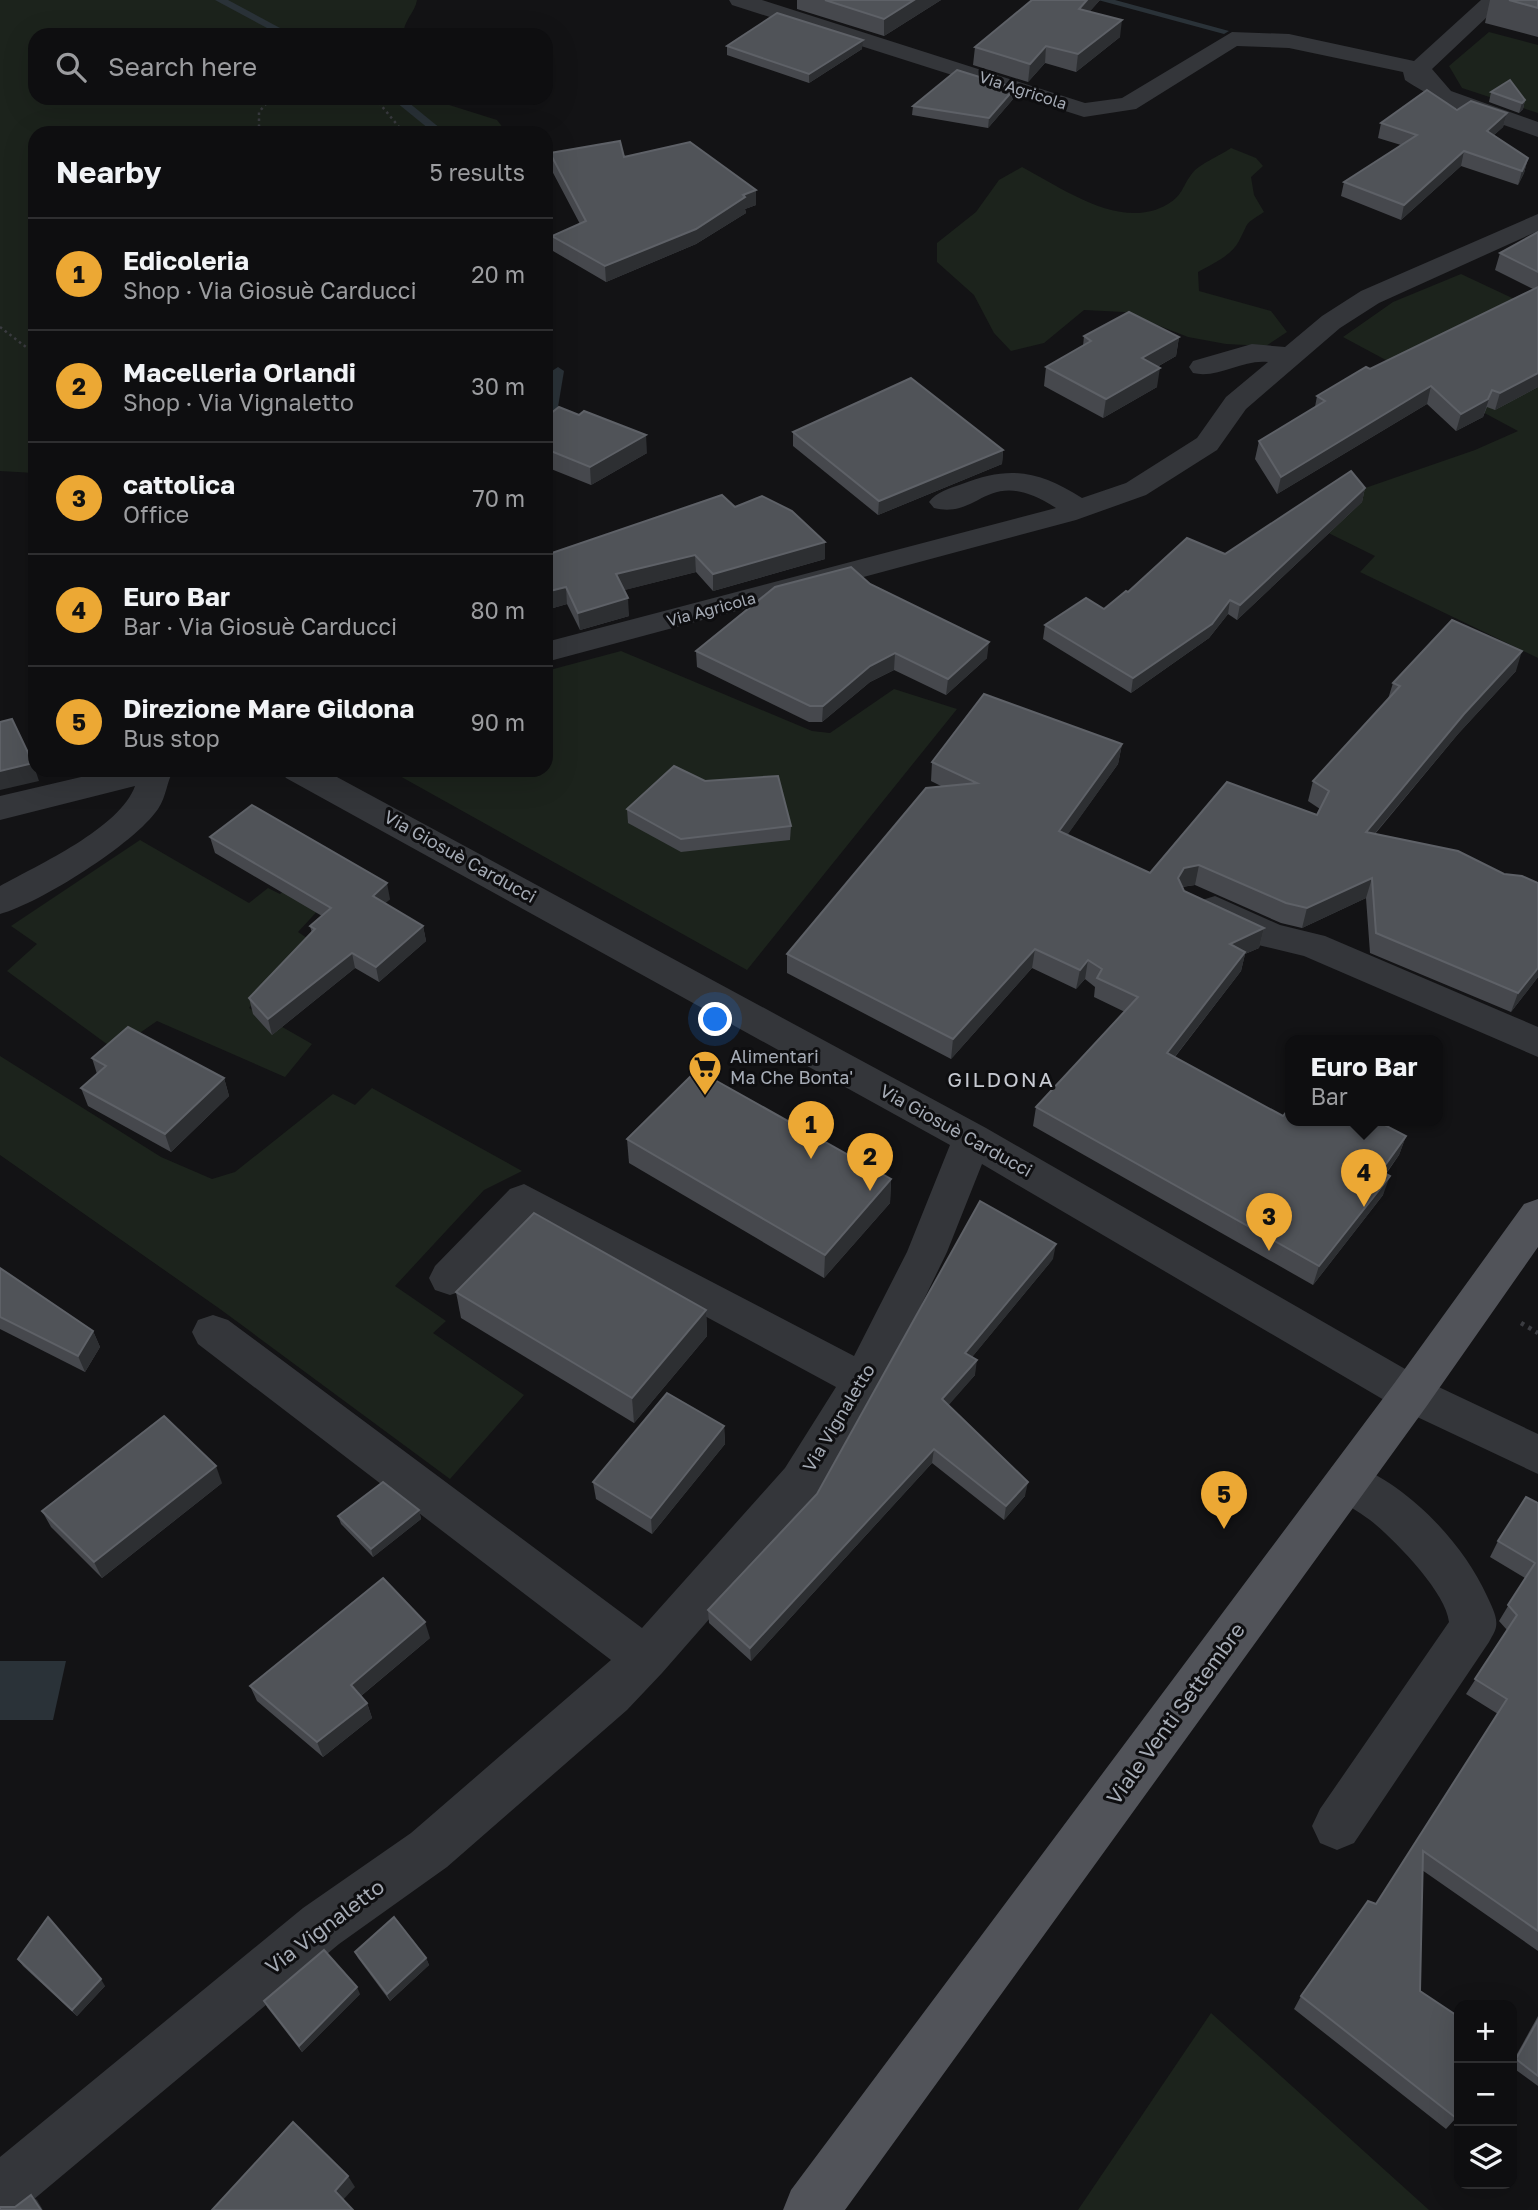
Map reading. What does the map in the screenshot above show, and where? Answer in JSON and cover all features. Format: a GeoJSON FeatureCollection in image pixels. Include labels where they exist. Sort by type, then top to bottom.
{"type":"FeatureCollection","features":[{"type":"Feature","properties":{"kind":"main road","name":"Viale Venti Settembre"},"geometry":{"type":"LineString","coordinates":[[811,2210],[1348,1481],[1538,1215]]}},
{"type":"Feature","properties":{"kind":"street","name":"Via Agricola"},"geometry":{"type":"LineString","coordinates":[[740,0],[1084,110],[1128,104],[1231,39],[1289,41],[1427,79],[1455,102],[1538,130]]}},
{"type":"Feature","properties":{"kind":"street"},"geometry":{"type":"LineString","coordinates":[[1427,79],[1494,0]]}},
{"type":"Feature","properties":{"kind":"street","name":"Via Agricola"},"geometry":{"type":"LineString","coordinates":[[553,650],[1078,509],[1136,489],[1207,443],[1236,403],[1331,322],[1370,296],[1538,222]]}},
{"type":"Feature","properties":{"kind":"street"},"geometry":{"type":"LineString","coordinates":[[1203,367],[1252,352],[1292,356]]}},
{"type":"Feature","properties":{"kind":"street"},"geometry":{"type":"LineString","coordinates":[[944,502],[993,481],[1024,479],[1078,509]]}},
{"type":"Feature","properties":{"kind":"street"},"geometry":{"type":"LineString","coordinates":[[0,808],[129,777]]}},
{"type":"Feature","properties":{"kind":"street"},"geometry":{"type":"LineString","coordinates":[[0,901],[121,828],[140,811],[152,789],[153,777]]}},
{"type":"Feature","properties":{"kind":"street","name":"Via Giosuè Carducci"},"geometry":{"type":"LineString","coordinates":[[312,777],[972,1139],[1411,1394],[1538,1455]]}},
{"type":"Feature","properties":{"kind":"street"},"geometry":{"type":"LineString","coordinates":[[1194,899],[1271,936],[1312,945],[1538,1042]]}},
{"type":"Feature","properties":{"kind":"street","name":"Via Vignaletto"},"geometry":{"type":"LineString","coordinates":[[0,2192],[321,1926],[429,1850],[610,1694],[645,1658],[800,1482],[863,1381],[926,1252],[972,1139]]}},
{"type":"Feature","properties":{"kind":"street"},"geometry":{"type":"LineString","coordinates":[[450,1278],[524,1200],[863,1381]]}},
{"type":"Feature","properties":{"kind":"street"},"geometry":{"type":"LineString","coordinates":[[213,1332],[645,1658]]}},
{"type":"Feature","properties":{"kind":"street"},"geometry":{"type":"LineString","coordinates":[[1337,1826],[1473,1627],[1474,1614],[1446,1572],[1396,1515],[1348,1481]]}},
{"type":"Feature","properties":{"kind":"path"},"geometry":{"type":"LineString","coordinates":[[259,126],[259,112],[265,105]]}},
{"type":"Feature","properties":{"kind":"path"},"geometry":{"type":"LineString","coordinates":[[381,105],[398,126]]}},
{"type":"Feature","properties":{"kind":"path"},"geometry":{"type":"LineString","coordinates":[[0,327],[28,349]]}},
{"type":"Feature","properties":{"kind":"shaded area"},"geometry":{"type":"Polygon","coordinates":[[[0,0],[417,0],[404,28],[28,28],[28,105],[449,105],[497,120],[502,126],[28,126],[28,473],[0,471],[0,0]]]}},
{"type":"Feature","properties":{"kind":"shaded area"},"geometry":{"type":"Polygon","coordinates":[[[1489,32],[1538,45],[1538,113],[1462,88],[1449,66],[1489,32]]]}},
{"type":"Feature","properties":{"kind":"shaded area"},"geometry":{"type":"Polygon","coordinates":[[[1231,148],[1256,158],[1263,166],[1251,177],[1254,195],[1264,212],[1247,224],[1231,251],[1198,272],[1199,291],[1271,311],[1287,332],[1266,346],[1226,344],[1188,337],[1124,312],[1084,310],[1044,343],[1011,351],[994,333],[974,295],[937,262],[937,243],[976,212],[999,180],[1022,167],[1093,204],[1131,213],[1150,211],[1173,201],[1194,171],[1231,148]]]}},
{"type":"Feature","properties":{"kind":"shaded area"},"geometry":{"type":"Polygon","coordinates":[[[1461,274],[1538,310],[1538,658],[1360,572],[1375,556],[1290,514],[1475,450],[1518,431],[1343,337],[1393,302],[1461,274]]]}},
{"type":"Feature","properties":{"kind":"shaded area"},"geometry":{"type":"Polygon","coordinates":[[[621,651],[812,731],[830,733],[894,689],[957,709],[747,970],[402,777],[553,777],[553,669],[621,651]]]}},
{"type":"Feature","properties":{"kind":"shaded area"},"geometry":{"type":"Polygon","coordinates":[[[140,840],[249,903],[268,888],[280,894],[290,885],[323,905],[298,932],[310,940],[249,1008],[312,1044],[285,1077],[157,1021],[115,1050],[7,971],[37,944],[11,926],[140,840]]]}},
{"type":"Feature","properties":{"kind":"shaded area"},"geometry":{"type":"Polygon","coordinates":[[[0,1056],[161,1157],[212,1179],[235,1172],[333,1094],[355,1105],[372,1088],[522,1171],[484,1190],[395,1286],[446,1321],[433,1333],[524,1395],[450,1479],[220,1309],[0,1155],[0,1056]]]}},
{"type":"Feature","properties":{"kind":"shaded area"},"geometry":{"type":"Polygon","coordinates":[[[0,1661],[66,1661],[53,1720],[0,1720],[0,1661]]]}},
{"type":"Feature","properties":{"kind":"shaded area"},"geometry":{"type":"Polygon","coordinates":[[[1211,2013],[1429,2210],[1078,2210],[1211,2013]]]}},
{"type":"Feature","properties":{"kind":"building"},"geometry":{"type":"Polygon","coordinates":[[[825,0],[914,0],[884,19],[825,0]]]}},
{"type":"Feature","properties":{"kind":"building"},"geometry":{"type":"Polygon","coordinates":[[[1032,0],[1087,0],[1079,9],[1122,20],[1078,54],[1046,46],[1030,64],[975,47],[1032,0]]]}},
{"type":"Feature","properties":{"kind":"building"},"geometry":{"type":"Polygon","coordinates":[[[1509,0],[1538,0],[1538,8],[1509,0]]]}},
{"type":"Feature","properties":{"kind":"building"},"geometry":{"type":"Polygon","coordinates":[[[777,13],[863,40],[809,74],[727,46],[777,13]]]}},
{"type":"Feature","properties":{"kind":"building"},"geometry":{"type":"Polygon","coordinates":[[[957,70],[1015,88],[989,118],[913,106],[957,70]]]}},
{"type":"Feature","properties":{"kind":"building"},"geometry":{"type":"Polygon","coordinates":[[[1510,80],[1525,100],[1522,103],[1491,92],[1510,80]]]}},
{"type":"Feature","properties":{"kind":"building"},"geometry":{"type":"Polygon","coordinates":[[[1427,90],[1457,110],[1471,101],[1507,113],[1487,131],[1528,158],[1522,171],[1464,151],[1404,205],[1344,182],[1417,135],[1381,123],[1427,90]]]}},
{"type":"Feature","properties":{"kind":"building"},"geometry":{"type":"Polygon","coordinates":[[[620,141],[624,157],[690,142],[756,190],[743,195],[745,197],[696,229],[605,266],[553,237],[586,221],[553,159],[553,152],[620,141]]]}},
{"type":"Feature","properties":{"kind":"building"},"geometry":{"type":"Polygon","coordinates":[[[1538,232],[1538,272],[1500,253],[1538,232]]]}},
{"type":"Feature","properties":{"kind":"building"},"geometry":{"type":"Polygon","coordinates":[[[1538,287],[1538,373],[1500,393],[1492,390],[1488,399],[1461,414],[1431,386],[1281,477],[1259,441],[1325,401],[1317,396],[1366,367],[1370,369],[1538,287]]]}},
{"type":"Feature","properties":{"kind":"building"},"geometry":{"type":"Polygon","coordinates":[[[1129,312],[1179,337],[1142,358],[1160,368],[1106,399],[1046,367],[1091,341],[1084,336],[1129,312]]]}},
{"type":"Feature","properties":{"kind":"building"},"geometry":{"type":"Polygon","coordinates":[[[911,378],[1003,450],[879,501],[793,432],[911,378]]]}},
{"type":"Feature","properties":{"kind":"building"},"geometry":{"type":"Polygon","coordinates":[[[559,407],[579,415],[584,411],[646,435],[590,467],[553,452],[553,412],[559,407]]]}},
{"type":"Feature","properties":{"kind":"building"},"geometry":{"type":"Polygon","coordinates":[[[1351,471],[1365,488],[1240,605],[1230,600],[1212,624],[1133,678],[1045,625],[1086,598],[1104,609],[1128,592],[1187,538],[1225,554],[1351,471]]]}},
{"type":"Feature","properties":{"kind":"building"},"geometry":{"type":"Polygon","coordinates":[[[722,495],[735,507],[762,496],[792,511],[825,542],[713,574],[695,555],[616,574],[628,598],[578,613],[566,587],[553,590],[553,553],[722,495]]]}},
{"type":"Feature","properties":{"kind":"building"},"geometry":{"type":"Polygon","coordinates":[[[851,567],[870,584],[989,642],[948,679],[895,653],[870,666],[823,706],[810,706],[696,651],[775,587],[851,567]]]}},
{"type":"Feature","properties":{"kind":"building"},"geometry":{"type":"Polygon","coordinates":[[[1452,620],[1522,651],[1464,714],[1366,832],[1458,851],[1504,874],[1522,876],[1538,883],[1538,968],[1518,993],[1376,933],[1372,878],[1307,908],[1286,903],[1199,865],[1184,868],[1178,878],[1184,891],[1264,928],[1230,944],[1245,952],[1167,1053],[1283,1116],[1285,1114],[1285,1126],[1387,1126],[1406,1136],[1381,1171],[1390,1176],[1319,1266],[1036,1107],[1138,997],[1097,978],[1102,969],[1088,960],[1080,970],[1035,949],[953,1039],[787,954],[926,788],[977,783],[932,762],[984,694],[1122,744],[1059,831],[1150,873],[1227,782],[1317,815],[1329,791],[1313,781],[1400,686],[1393,683],[1452,620]]]}},
{"type":"Feature","properties":{"kind":"building"},"geometry":{"type":"Polygon","coordinates":[[[12,719],[28,753],[28,764],[0,771],[0,722],[12,719]]]}},
{"type":"Feature","properties":{"kind":"building"},"geometry":{"type":"Polygon","coordinates":[[[674,766],[705,781],[778,776],[791,826],[681,839],[627,809],[674,766]]]}},
{"type":"Feature","properties":{"kind":"building"},"geometry":{"type":"Polygon","coordinates":[[[252,805],[387,883],[373,896],[423,926],[376,967],[352,953],[268,1019],[249,998],[315,929],[310,926],[331,908],[210,837],[252,805]]]}},
{"type":"Feature","properties":{"kind":"building"},"geometry":{"type":"Polygon","coordinates":[[[128,1027],[224,1078],[165,1134],[81,1088],[106,1066],[92,1058],[128,1027]]]}},
{"type":"Feature","properties":{"kind":"building"},"geometry":{"type":"Polygon","coordinates":[[[697,1070],[891,1179],[825,1255],[627,1139],[697,1070]]]}},
{"type":"Feature","properties":{"kind":"building"},"geometry":{"type":"Polygon","coordinates":[[[980,1201],[1056,1244],[965,1353],[977,1360],[942,1399],[1028,1482],[1006,1506],[934,1449],[750,1648],[708,1610],[817,1494],[980,1201]]]}},
{"type":"Feature","properties":{"kind":"building"},"geometry":{"type":"Polygon","coordinates":[[[534,1213],[706,1310],[632,1398],[456,1292],[534,1213]]]}},
{"type":"Feature","properties":{"kind":"building"},"geometry":{"type":"Polygon","coordinates":[[[0,1268],[93,1331],[78,1356],[0,1317],[0,1268]]]}},
{"type":"Feature","properties":{"kind":"building"},"geometry":{"type":"Polygon","coordinates":[[[667,1393],[724,1426],[651,1518],[593,1482],[667,1393]]]}},
{"type":"Feature","properties":{"kind":"building"},"geometry":{"type":"Polygon","coordinates":[[[164,1416],[216,1466],[94,1562],[42,1511],[164,1416]]]}},
{"type":"Feature","properties":{"kind":"building"},"geometry":{"type":"Polygon","coordinates":[[[383,1482],[419,1510],[371,1549],[338,1516],[383,1482]]]}},
{"type":"Feature","properties":{"kind":"building"},"geometry":{"type":"Polygon","coordinates":[[[1526,1497],[1538,1503],[1538,1931],[1423,1851],[1420,1991],[1454,2014],[1454,2116],[1301,1996],[1368,1901],[1376,1904],[1507,1699],[1475,1679],[1517,1615],[1508,1605],[1535,1563],[1498,1541],[1526,1497]]]}},
{"type":"Feature","properties":{"kind":"building"},"geometry":{"type":"Polygon","coordinates":[[[383,1578],[425,1622],[351,1685],[367,1703],[317,1742],[250,1686],[383,1578]]]}},
{"type":"Feature","properties":{"kind":"building"},"geometry":{"type":"Polygon","coordinates":[[[48,1917],[101,1979],[72,2010],[18,1959],[48,1917]]]}},
{"type":"Feature","properties":{"kind":"building"},"geometry":{"type":"Polygon","coordinates":[[[394,1917],[426,1958],[387,1994],[355,1952],[394,1917]]]}},
{"type":"Feature","properties":{"kind":"building"},"geometry":{"type":"Polygon","coordinates":[[[324,1950],[357,1987],[299,2046],[264,2001],[324,1950]]]}},
{"type":"Feature","properties":{"kind":"building"},"geometry":{"type":"Polygon","coordinates":[[[1538,2020],[1538,2076],[1517,2057],[1538,2020]]]}},
{"type":"Feature","properties":{"kind":"building"},"geometry":{"type":"Polygon","coordinates":[[[293,2122],[348,2176],[335,2191],[353,2210],[212,2210],[293,2122]]]}},
{"type":"Feature","properties":{"kind":"building"},"geometry":{"type":"Polygon","coordinates":[[[31,2195],[41,2210],[0,2210],[0,2207],[15,2207],[31,2195]]]}},
{"type":"Feature","properties":{"kind":"waterway"},"geometry":{"type":"LineString","coordinates":[[220,0],[274,28]]}},
{"type":"Feature","properties":{"kind":"waterway"},"geometry":{"type":"LineString","coordinates":[[1103,0],[1224,31]]}},
{"type":"Feature","properties":{"kind":"waterway"},"geometry":{"type":"LineString","coordinates":[[405,105],[432,126]]}},
{"type":"Feature","properties":{"kind":"waterway"},"geometry":{"type":"LineString","coordinates":[[553,401],[558,371]]}},
{"type":"Feature","properties":{"kind":"place","name":"Alimentari Ma Che Bonta'"},"geometry":{"type":"Point","coordinates":[705,1097]}},
{"type":"Feature","properties":{"kind":"place","name":"Edicoleria"},"geometry":{"type":"Point","coordinates":[811,1159]}},
{"type":"Feature","properties":{"kind":"place","name":"Macelleria Orlandi"},"geometry":{"type":"Point","coordinates":[870,1191]}},
{"type":"Feature","properties":{"kind":"place","name":"Euro Bar"},"geometry":{"type":"Point","coordinates":[1364,1207]}},
{"type":"Feature","properties":{"kind":"place","name":"cattolica"},"geometry":{"type":"Point","coordinates":[1269,1251]}},
{"type":"Feature","properties":{"kind":"place","name":"Direzione Mare Gildona"},"geometry":{"type":"Point","coordinates":[1224,1529]}},
{"type":"Feature","properties":{"kind":"district","name":"GILDONA"},"geometry":{"type":"Point","coordinates":[1001,1080]}}]}
